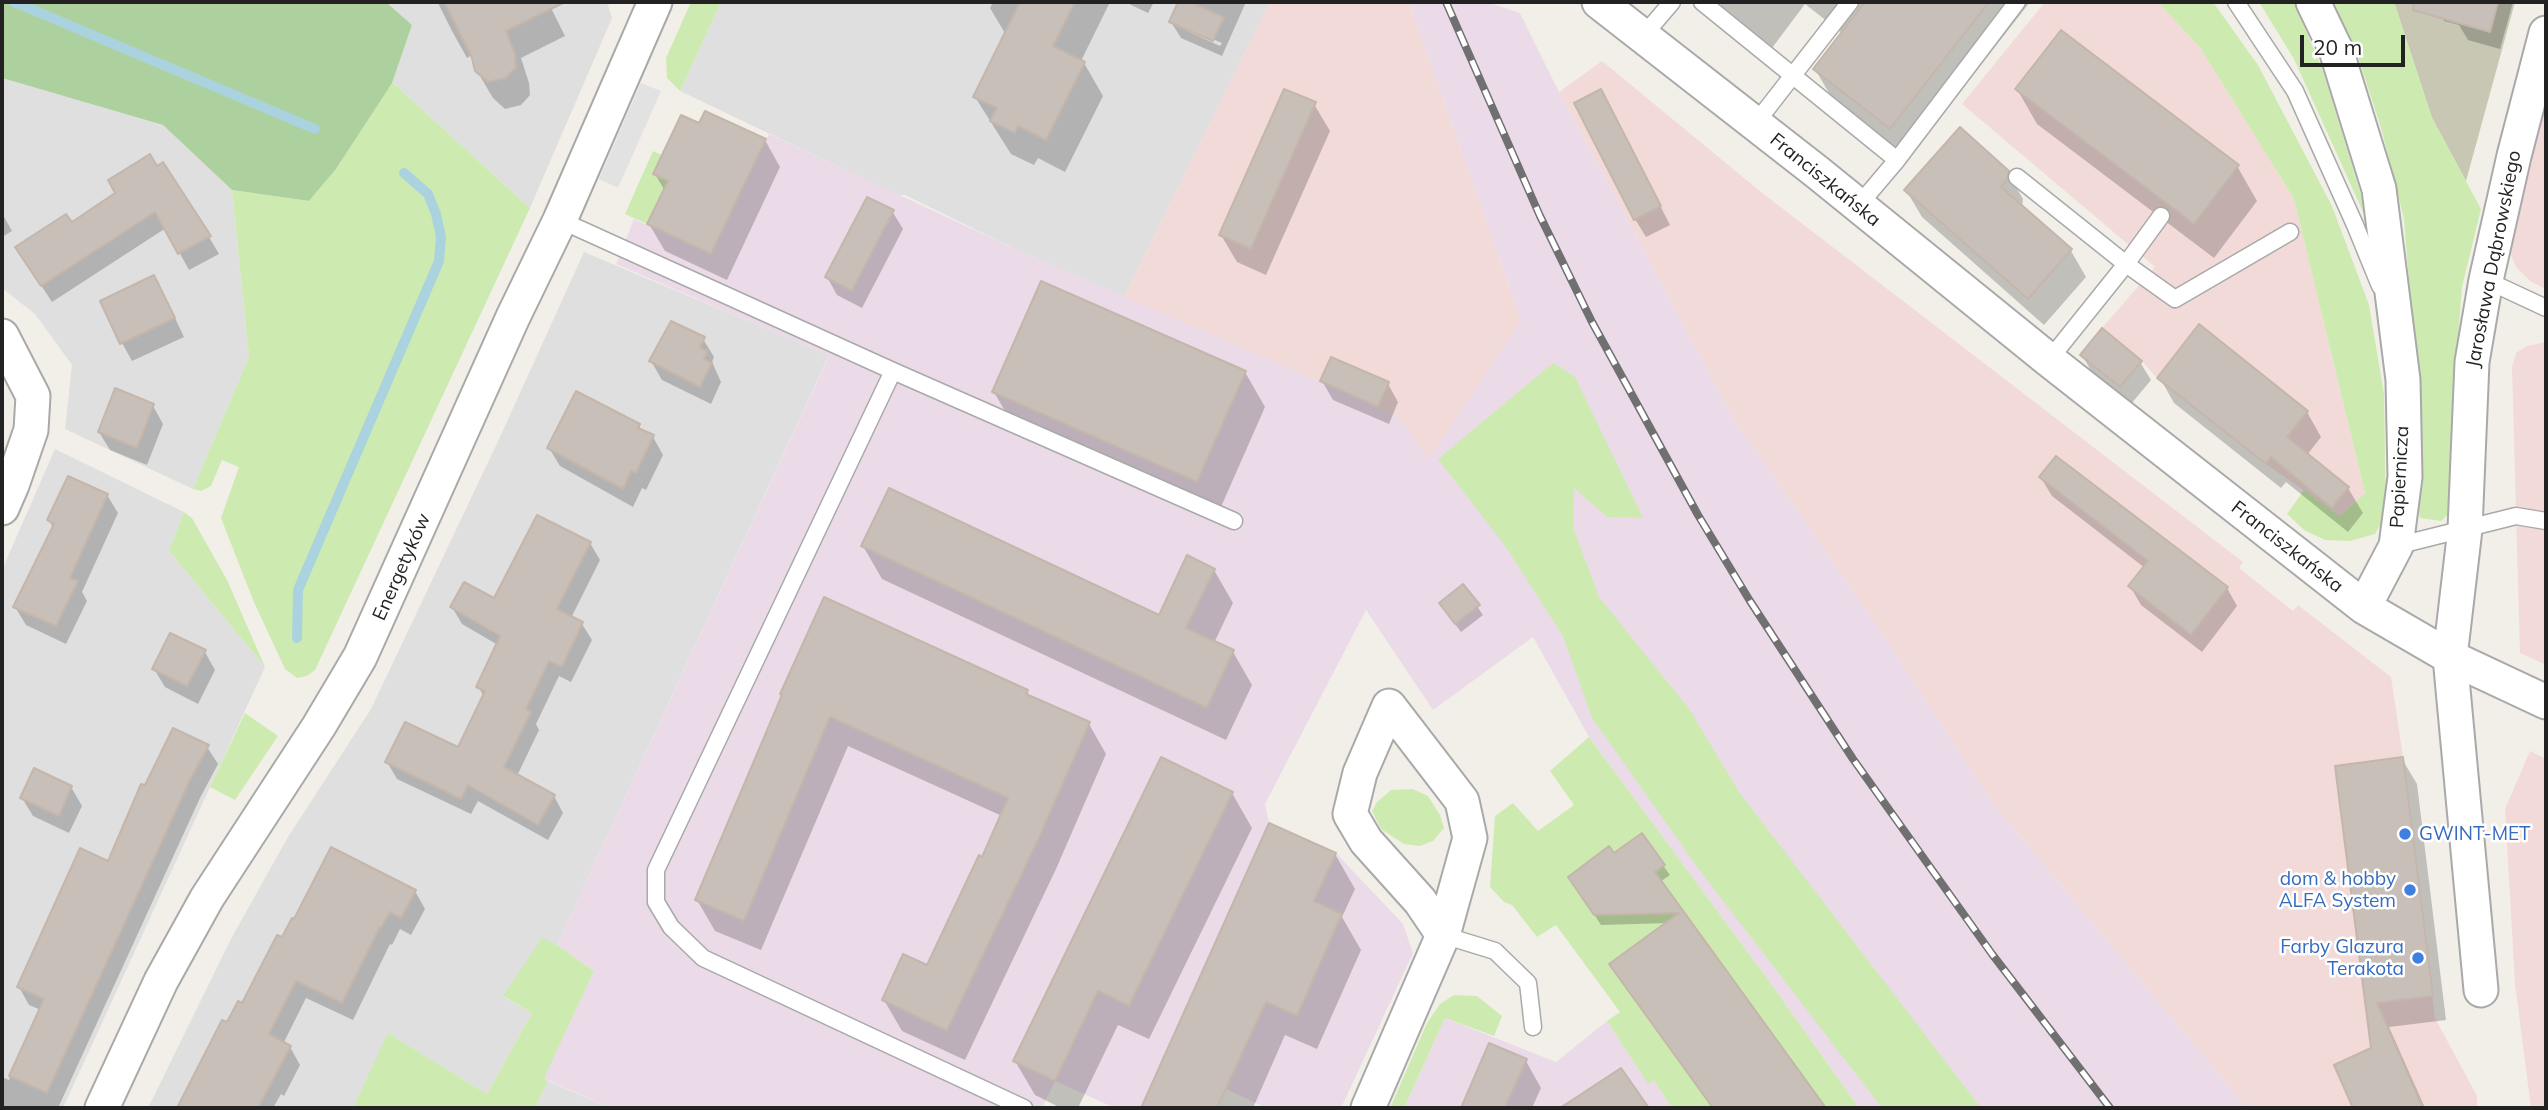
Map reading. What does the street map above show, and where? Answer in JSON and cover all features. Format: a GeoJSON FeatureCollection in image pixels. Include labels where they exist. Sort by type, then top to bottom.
{"type":"FeatureCollection","features":[{"type":"Feature","properties":{"kind":"street","name":"Energetyków"},"geometry":{"type":"LineString","coordinates":[[102,1108],[160,981],[207,898],[319,726],[360,657],[513,317],[560,220],[655,2]]}},
{"type":"Feature","properties":{"kind":"street","name":"Franciszkańska"},"geometry":{"type":"LineString","coordinates":[[1599,2],[2364,607],[2450,657],[2546,702]]}},
{"type":"Feature","properties":{"kind":"street","name":"Papiernicza"},"geometry":{"type":"LineString","coordinates":[[2313,2],[2336,50],[2379,189],[2403,380],[2404,477],[2396,546],[2364,607]]}},
{"type":"Feature","properties":{"kind":"street","name":"Jarosława Dąbrowskiego"},"geometry":{"type":"LineString","coordinates":[[2481,990],[2450,657],[2465,529],[2472,362],[2486,281],[2514,156],[2546,33]]}},
{"type":"Feature","properties":{"kind":"street"},"geometry":{"type":"LineString","coordinates":[[2,337],[33,396],[31,430],[2,508]]}},
{"type":"Feature","properties":{"kind":"street"},"geometry":{"type":"LineString","coordinates":[[1368,1108],[1443,935],[1470,838],[1462,801],[1389,706],[1360,773],[1350,814],[1366,841],[1420,901],[1443,935]]}},
{"type":"Feature","properties":{"kind":"lane"},"geometry":{"type":"LineString","coordinates":[[1643,36],[1672,2]]}},
{"type":"Feature","properties":{"kind":"lane"},"geometry":{"type":"LineString","coordinates":[[1702,2],[1898,160]]}},
{"type":"Feature","properties":{"kind":"lane"},"geometry":{"type":"LineString","coordinates":[[1755,124],[1850,2]]}},
{"type":"Feature","properties":{"kind":"lane"},"geometry":{"type":"LineString","coordinates":[[1858,206],[1898,160],[2017,2]]}},
{"type":"Feature","properties":{"kind":"lane"},"geometry":{"type":"LineString","coordinates":[[2236,2],[2295,91],[2355,225],[2389,309],[2403,380]]}},
{"type":"Feature","properties":{"kind":"lane"},"geometry":{"type":"LineString","coordinates":[[2017,177],[2126,264],[2175,299],[2290,232]]}},
{"type":"Feature","properties":{"kind":"lane"},"geometry":{"type":"LineString","coordinates":[[2049,360],[2161,216]]}},
{"type":"Feature","properties":{"kind":"lane"},"geometry":{"type":"LineString","coordinates":[[560,220],[1234,521]]}},
{"type":"Feature","properties":{"kind":"lane"},"geometry":{"type":"LineString","coordinates":[[2486,281],[2546,307]]}},
{"type":"Feature","properties":{"kind":"lane"},"geometry":{"type":"LineString","coordinates":[[893,371],[656,870],[656,902],[671,927],[703,958],[1024,1108]]}},
{"type":"Feature","properties":{"kind":"lane"},"geometry":{"type":"LineString","coordinates":[[2396,546],[2516,516],[2546,522]]}},
{"type":"Feature","properties":{"kind":"lane"},"geometry":{"type":"LineString","coordinates":[[1443,935],[1494,951],[1528,983],[1533,1027]]}},
{"type":"Feature","properties":{"kind":"shaded area"},"geometry":{"type":"Polygon","coordinates":[[[386,2],[607,2],[612,18],[530,208],[392,82],[412,25],[386,2]]]}},
{"type":"Feature","properties":{"kind":"shaded area"},"geometry":{"type":"Polygon","coordinates":[[[721,2],[1270,2],[1124,297],[1013,248],[905,195],[898,195],[680,91],[721,2]]]}},
{"type":"Feature","properties":{"kind":"shaded area"},"geometry":{"type":"Polygon","coordinates":[[[1270,2],[1409,2],[1521,320],[1428,461],[1415,443],[1378,407],[1124,297],[1270,2]]]}},
{"type":"Feature","properties":{"kind":"shaded area"},"geometry":{"type":"Polygon","coordinates":[[[1409,2],[1487,2],[1520,13],[1559,92],[1735,421],[1881,631],[1991,801],[2247,1108],[1859,1108],[1589,737],[1533,637],[1433,710],[1366,610],[1265,804],[1269,823],[1336,853],[1403,924],[1413,953],[1341,1108],[1266,1108],[1226,1089],[1217,1108],[1115,1108],[1055,1081],[1042,1108],[610,1108],[543,1078],[594,971],[557,945],[829,356],[616,264],[634,219],[711,254],[769,134],[1013,248],[1378,407],[1402,420],[1428,460],[1521,320],[1409,2]]]}},
{"type":"Feature","properties":{"kind":"shaded area"},"geometry":{"type":"Polygon","coordinates":[[[2045,2],[2158,2],[2201,49],[2294,199],[2365,493],[2340,516],[2266,464],[2157,378],[2142,361],[2102,328],[2155,267],[1962,104],[2045,2]]]}},
{"type":"Feature","properties":{"kind":"shaded area"},"geometry":{"type":"Polygon","coordinates":[[[2394,2],[2515,2],[2466,181],[2432,118],[2394,2]]]}},
{"type":"Feature","properties":{"kind":"shaded area"},"geometry":{"type":"Polygon","coordinates":[[[1602,61],[1761,192],[2243,562],[2239,568],[2293,611],[2298,605],[2391,677],[2435,1018],[2477,1096],[2477,1108],[2247,1108],[1991,801],[1881,631],[1735,421],[1559,92],[1602,61]]]}},
{"type":"Feature","properties":{"kind":"shaded area"},"geometry":{"type":"Polygon","coordinates":[[[2546,76],[2546,289],[2530,281],[2516,267],[2508,248],[2546,76]]]}},
{"type":"Feature","properties":{"kind":"shaded area"},"geometry":{"type":"Polygon","coordinates":[[[2,78],[163,125],[232,190],[249,357],[193,489],[65,429],[72,365],[35,314],[2,288],[2,78]]]}},
{"type":"Feature","properties":{"kind":"shaded area"},"geometry":{"type":"Polygon","coordinates":[[[641,83],[661,91],[618,188],[599,179],[641,83]]]}},
{"type":"Feature","properties":{"kind":"shaded area"},"geometry":{"type":"Polygon","coordinates":[[[584,252],[829,355],[557,945],[542,939],[504,997],[532,1013],[487,1094],[389,1034],[353,1108],[148,1108],[232,937],[288,837],[371,709],[584,252]]]}},
{"type":"Feature","properties":{"kind":"shaded area"},"geometry":{"type":"Polygon","coordinates":[[[2546,342],[2546,665],[2520,653],[2512,367],[2516,353],[2527,346],[2546,342]]]}},
{"type":"Feature","properties":{"kind":"shaded area"},"geometry":{"type":"Polygon","coordinates":[[[55,449],[184,512],[169,551],[265,667],[63,1108],[2,1108],[2,570],[55,449]]]}},
{"type":"Feature","properties":{"kind":"shaded area"},"geometry":{"type":"Polygon","coordinates":[[[2530,751],[2546,759],[2546,1108],[2531,1108],[2515,984],[2505,809],[2530,751]]]}},
{"type":"Feature","properties":{"kind":"shaded area"},"geometry":{"type":"Polygon","coordinates":[[[1445,1018],[1556,1062],[1607,1021],[1648,1084],[1654,1081],[1672,1108],[1404,1108],[1445,1018]]]}},
{"type":"Feature","properties":{"kind":"shaded area"},"geometry":{"type":"Polygon","coordinates":[[[548,1081],[610,1108],[535,1108],[548,1081]]]}},
{"type":"Feature","properties":{"kind":"green space"},"geometry":{"type":"Polygon","coordinates":[[[2,2],[386,2],[412,25],[392,83],[336,169],[309,201],[232,190],[163,125],[2,78],[2,2]]]}},
{"type":"Feature","properties":{"kind":"green space"},"geometry":{"type":"Polygon","coordinates":[[[691,2],[721,2],[680,91],[667,78],[666,58],[691,2]]]}},
{"type":"Feature","properties":{"kind":"green space"},"geometry":{"type":"Polygon","coordinates":[[[2158,2],[2213,2],[2258,65],[2332,206],[2369,305],[2384,394],[2386,515],[2375,534],[2350,541],[2325,540],[2304,530],[2287,514],[2304,490],[2340,516],[2365,493],[2294,199],[2201,49],[2158,2]]]}},
{"type":"Feature","properties":{"kind":"green space"},"geometry":{"type":"Polygon","coordinates":[[[2259,2],[2294,2],[2324,74],[2373,234],[2294,59],[2259,2]]]}},
{"type":"Feature","properties":{"kind":"green space"},"geometry":{"type":"Polygon","coordinates":[[[2333,2],[2394,2],[2432,118],[2481,209],[2462,287],[2452,415],[2451,512],[2441,521],[2420,518],[2418,501],[2421,437],[2404,219],[2382,131],[2359,60],[2333,2]]]}},
{"type":"Feature","properties":{"kind":"green space"},"geometry":{"type":"Polygon","coordinates":[[[392,82],[530,208],[315,670],[307,676],[297,678],[285,669],[253,600],[221,518],[239,467],[222,460],[211,486],[201,491],[193,489],[249,357],[232,190],[309,201],[336,169],[392,82]]]}},
{"type":"Feature","properties":{"kind":"green space"},"geometry":{"type":"Polygon","coordinates":[[[653,151],[662,155],[654,174],[668,181],[647,224],[625,214],[653,151]]]}},
{"type":"Feature","properties":{"kind":"green space"},"geometry":{"type":"Polygon","coordinates":[[[1553,363],[1575,377],[1643,518],[1607,517],[1574,488],[1573,527],[1599,597],[1690,710],[1739,792],[1981,1108],[1882,1108],[1698,868],[1592,718],[1563,636],[1506,547],[1438,459],[1553,363]]]}},
{"type":"Feature","properties":{"kind":"green space"},"geometry":{"type":"Polygon","coordinates":[[[184,512],[192,518],[227,580],[265,667],[169,551],[184,512]]]}},
{"type":"Feature","properties":{"kind":"green space"},"geometry":{"type":"Polygon","coordinates":[[[245,713],[278,736],[235,800],[210,787],[245,713]]]}},
{"type":"Feature","properties":{"kind":"green space"},"geometry":{"type":"Polygon","coordinates":[[[1589,737],[1859,1108],[1672,1108],[1654,1081],[1648,1084],[1607,1021],[1620,1012],[1556,925],[1537,937],[1512,905],[1504,902],[1490,887],[1495,816],[1513,803],[1538,831],[1574,805],[1550,771],[1589,737]]]}},
{"type":"Feature","properties":{"kind":"green space"},"geometry":{"type":"Polygon","coordinates":[[[1413,789],[1428,796],[1440,815],[1444,828],[1433,841],[1420,846],[1404,844],[1381,829],[1372,811],[1377,802],[1391,790],[1413,789]]]}},
{"type":"Feature","properties":{"kind":"green space"},"geometry":{"type":"Polygon","coordinates":[[[542,938],[557,945],[594,971],[544,1078],[548,1081],[535,1108],[353,1108],[388,1033],[487,1094],[532,1013],[503,996],[542,938]]]}},
{"type":"Feature","properties":{"kind":"green space"},"geometry":{"type":"Polygon","coordinates":[[[1454,995],[1477,996],[1502,1016],[1494,1036],[1445,1018],[1404,1108],[1390,1108],[1427,1023],[1440,1004],[1454,995]]]}},
{"type":"Feature","properties":{"kind":"building"},"geometry":{"type":"Polygon","coordinates":[[[444,2],[565,2],[506,31],[515,54],[516,68],[505,78],[488,82],[475,71],[472,58],[444,2]]]}},
{"type":"Feature","properties":{"kind":"building"},"geometry":{"type":"Polygon","coordinates":[[[1020,2],[1075,2],[1053,46],[1085,62],[1046,140],[1018,126],[1015,133],[990,121],[997,108],[973,97],[1020,2]]]}},
{"type":"Feature","properties":{"kind":"building"},"geometry":{"type":"Polygon","coordinates":[[[1178,2],[1190,2],[1224,17],[1213,41],[1169,22],[1178,2]]]}},
{"type":"Feature","properties":{"kind":"building"},"geometry":{"type":"Polygon","coordinates":[[[1865,2],[1989,2],[1890,129],[1813,69],[1865,2]]]}},
{"type":"Feature","properties":{"kind":"building"},"geometry":{"type":"Polygon","coordinates":[[[2414,2],[2498,2],[2490,32],[2413,10],[2414,2]]]}},
{"type":"Feature","properties":{"kind":"building"},"geometry":{"type":"Polygon","coordinates":[[[2061,30],[2239,165],[2194,224],[2015,89],[2061,30]]]}},
{"type":"Feature","properties":{"kind":"building"},"geometry":{"type":"Polygon","coordinates":[[[1284,89],[1316,102],[1251,249],[1219,235],[1284,89]]]}},
{"type":"Feature","properties":{"kind":"building"},"geometry":{"type":"Polygon","coordinates":[[[1601,89],[1661,206],[1634,220],[1574,103],[1601,89]]]}},
{"type":"Feature","properties":{"kind":"building"},"geometry":{"type":"Polygon","coordinates":[[[705,111],[766,139],[711,254],[647,224],[668,181],[653,174],[681,115],[699,123],[705,111]]]}},
{"type":"Feature","properties":{"kind":"building"},"geometry":{"type":"Polygon","coordinates":[[[1960,127],[2009,171],[2007,180],[2001,187],[2072,249],[2028,299],[1904,190],[1960,127]]]}},
{"type":"Feature","properties":{"kind":"building"},"geometry":{"type":"Polygon","coordinates":[[[150,154],[157,166],[163,162],[211,236],[178,254],[155,212],[41,286],[15,247],[66,214],[72,222],[115,193],[108,180],[150,154]]]}},
{"type":"Feature","properties":{"kind":"building"},"geometry":{"type":"Polygon","coordinates":[[[867,197],[894,210],[852,291],[825,277],[867,197]]]}},
{"type":"Feature","properties":{"kind":"building"},"geometry":{"type":"Polygon","coordinates":[[[154,275],[175,318],[120,344],[100,301],[154,275]]]}},
{"type":"Feature","properties":{"kind":"building"},"geometry":{"type":"Polygon","coordinates":[[[1041,281],[1246,371],[1197,482],[992,392],[1041,281]]]}},
{"type":"Feature","properties":{"kind":"building"},"geometry":{"type":"Polygon","coordinates":[[[671,321],[705,337],[700,348],[708,351],[704,359],[712,363],[700,387],[649,361],[671,321]]]}},
{"type":"Feature","properties":{"kind":"building"},"geometry":{"type":"Polygon","coordinates":[[[2199,324],[2308,411],[2287,437],[2349,487],[2332,508],[2271,457],[2266,464],[2157,378],[2199,324]]]}},
{"type":"Feature","properties":{"kind":"building"},"geometry":{"type":"Polygon","coordinates":[[[2102,328],[2142,361],[2120,387],[2080,355],[2102,328]]]}},
{"type":"Feature","properties":{"kind":"building"},"geometry":{"type":"Polygon","coordinates":[[[1331,357],[1389,382],[1378,407],[1320,381],[1331,357]]]}},
{"type":"Feature","properties":{"kind":"building"},"geometry":{"type":"Polygon","coordinates":[[[115,388],[154,404],[137,448],[98,432],[115,388]]]}},
{"type":"Feature","properties":{"kind":"building"},"geometry":{"type":"Polygon","coordinates":[[[576,391],[640,424],[638,428],[654,435],[636,473],[631,471],[623,489],[547,448],[576,391]]]}},
{"type":"Feature","properties":{"kind":"building"},"geometry":{"type":"Polygon","coordinates":[[[2056,456],[2228,587],[2191,635],[2128,586],[2148,561],[2039,477],[2056,456]]]}},
{"type":"Feature","properties":{"kind":"building"},"geometry":{"type":"Polygon","coordinates":[[[68,476],[108,494],[70,578],[78,581],[56,626],[13,607],[54,524],[47,520],[68,476]]]}},
{"type":"Feature","properties":{"kind":"building"},"geometry":{"type":"Polygon","coordinates":[[[889,488],[1159,615],[1187,555],[1215,569],[1186,628],[1234,650],[1207,708],[861,546],[889,488]]]}},
{"type":"Feature","properties":{"kind":"building"},"geometry":{"type":"Polygon","coordinates":[[[537,515],[591,542],[557,609],[583,622],[562,667],[549,661],[526,709],[531,712],[504,767],[555,795],[538,825],[468,785],[461,799],[385,762],[405,722],[458,747],[485,691],[476,687],[500,636],[450,607],[464,582],[494,598],[537,515]]]}},
{"type":"Feature","properties":{"kind":"building"},"geometry":{"type":"Polygon","coordinates":[[[1463,584],[1480,605],[1455,624],[1439,603],[1463,584]]]}},
{"type":"Feature","properties":{"kind":"building"},"geometry":{"type":"Polygon","coordinates":[[[824,597],[1028,690],[1026,694],[1090,722],[1039,838],[947,1031],[882,1000],[903,954],[927,965],[979,855],[982,857],[1008,798],[830,717],[744,921],[695,900],[782,695],[780,694],[824,597]]]}},
{"type":"Feature","properties":{"kind":"building"},"geometry":{"type":"Polygon","coordinates":[[[170,633],[206,650],[187,686],[152,669],[170,633]]]}},
{"type":"Feature","properties":{"kind":"building"},"geometry":{"type":"Polygon","coordinates":[[[173,728],[209,745],[190,780],[47,1093],[9,1076],[44,999],[17,987],[80,848],[108,861],[141,784],[145,785],[173,728]]]}},
{"type":"Feature","properties":{"kind":"building"},"geometry":{"type":"Polygon","coordinates":[[[1161,757],[1233,792],[1129,1006],[1098,991],[1055,1081],[1013,1061],[1161,757]]]}},
{"type":"Feature","properties":{"kind":"building"},"geometry":{"type":"Polygon","coordinates":[[[2403,757],[2433,996],[2377,1003],[2423,1108],[2353,1108],[2334,1065],[2371,1048],[2335,766],[2403,757]]]}},
{"type":"Feature","properties":{"kind":"building"},"geometry":{"type":"Polygon","coordinates":[[[34,768],[72,786],[59,816],[20,798],[34,768]]]}},
{"type":"Feature","properties":{"kind":"building"},"geometry":{"type":"Polygon","coordinates":[[[1269,823],[1336,853],[1314,901],[1342,914],[1297,1016],[1266,1002],[1217,1108],[1141,1108],[1269,823]]]}},
{"type":"Feature","properties":{"kind":"building"},"geometry":{"type":"Polygon","coordinates":[[[1642,833],[1665,865],[1655,872],[1826,1108],[1713,1108],[1609,964],[1679,913],[1594,915],[1568,877],[1609,846],[1614,853],[1642,833]]]}},
{"type":"Feature","properties":{"kind":"building"},"geometry":{"type":"Polygon","coordinates":[[[331,847],[416,890],[401,918],[390,912],[342,1003],[296,981],[269,1034],[291,1046],[258,1108],[177,1108],[222,1020],[227,1022],[238,1001],[242,1003],[277,935],[282,937],[292,918],[294,919],[331,847]]]}},
{"type":"Feature","properties":{"kind":"building"},"geometry":{"type":"Polygon","coordinates":[[[1489,1043],[1527,1059],[1505,1108],[1461,1108],[1489,1043]]]}},
{"type":"Feature","properties":{"kind":"building"},"geometry":{"type":"Polygon","coordinates":[[[1621,1068],[1649,1108],[1560,1108],[1621,1068]]]}},
{"type":"Feature","properties":{"kind":"waterway"},"geometry":{"type":"LineString","coordinates":[[14,2],[315,129]]}},
{"type":"Feature","properties":{"kind":"waterway"},"geometry":{"type":"LineString","coordinates":[[297,638],[298,590],[439,261],[441,237],[436,214],[428,194],[404,173]]}},
{"type":"Feature","properties":{"kind":"railway"},"geometry":{"type":"LineString","coordinates":[[1446,2],[1540,216],[1592,322],[1698,515],[1750,601],[1853,759],[1992,954],[2110,1108]]}},
{"type":"Feature","properties":{"kind":"place","name":"GWINT-MET"},"geometry":{"type":"Point","coordinates":[2405,834]}},
{"type":"Feature","properties":{"kind":"place","name":"dom & hobby ALFA System"},"geometry":{"type":"Point","coordinates":[2410,890]}},
{"type":"Feature","properties":{"kind":"place","name":"Farby Glazura Terakota"},"geometry":{"type":"Point","coordinates":[2418,958]}}]}
